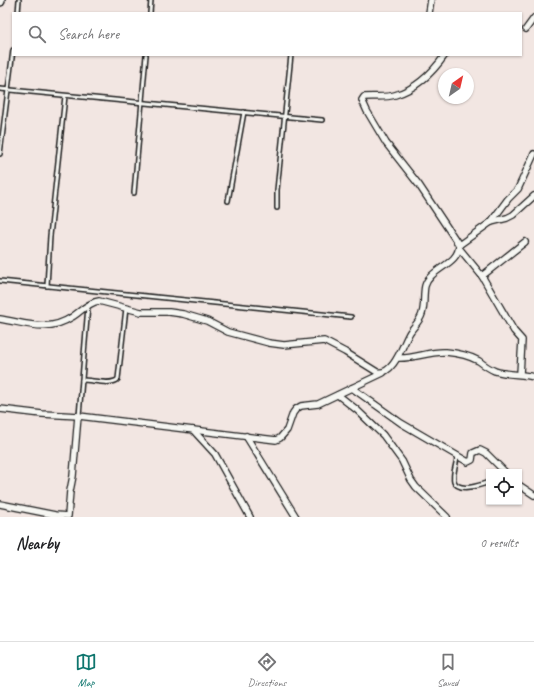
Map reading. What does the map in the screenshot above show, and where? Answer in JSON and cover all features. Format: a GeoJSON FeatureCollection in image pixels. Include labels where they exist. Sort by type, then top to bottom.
{"type":"FeatureCollection","features":[{"type":"Feature","properties":{"kind":"street"},"geometry":{"type":"LineString","coordinates":[[429,12],[430,0]]}},
{"type":"Feature","properties":{"kind":"street"},"geometry":{"type":"LineString","coordinates":[[526,29],[534,18]]}},
{"type":"Feature","properties":{"kind":"street"},"geometry":{"type":"LineString","coordinates":[[444,56],[434,70],[412,88],[396,95],[364,97],[362,100],[386,143],[419,185],[459,246],[482,276],[514,330],[522,340],[520,374]]}},
{"type":"Feature","properties":{"kind":"street"},"geometry":{"type":"LineString","coordinates":[[0,409],[42,414],[78,416],[276,440],[280,438],[287,430],[296,409],[301,406],[318,404],[376,378],[387,370],[398,358],[410,333],[422,315],[427,282],[432,274],[453,258],[459,246],[491,222],[508,199],[518,189],[534,154]]}},
{"type":"Feature","properties":{"kind":"street"},"geometry":{"type":"LineString","coordinates":[[491,222],[513,215],[534,196]]}},
{"type":"Feature","properties":{"kind":"street"},"geometry":{"type":"LineString","coordinates":[[482,276],[524,242]]}},
{"type":"Feature","properties":{"kind":"street"},"geometry":{"type":"LineString","coordinates":[[0,319],[29,325],[46,326],[68,320],[92,303],[99,301],[141,312],[169,312],[183,314],[207,321],[228,332],[269,343],[284,345],[324,341],[377,372],[387,370]]}},
{"type":"Feature","properties":{"kind":"street"},"geometry":{"type":"LineString","coordinates":[[398,358],[410,358],[436,351],[457,353],[474,359],[489,368],[500,372],[534,377]]}},
{"type":"Feature","properties":{"kind":"street"},"geometry":{"type":"LineString","coordinates":[[352,388],[401,424],[457,456],[469,462],[472,460],[474,453],[480,450],[486,453],[502,469]]}},
{"type":"Feature","properties":{"kind":"street"},"geometry":{"type":"LineString","coordinates":[[338,395],[357,410],[383,435],[402,461],[416,487],[448,517]]}},
{"type":"Feature","properties":{"kind":"street"},"geometry":{"type":"LineString","coordinates":[[0,504],[55,516],[68,516],[70,491],[73,483],[75,464],[78,416]]}},
{"type":"Feature","properties":{"kind":"street"},"geometry":{"type":"LineString","coordinates":[[193,430],[215,454],[250,517]]}},
{"type":"Feature","properties":{"kind":"street"},"geometry":{"type":"LineString","coordinates":[[246,436],[296,517]]}},
{"type":"Feature","properties":{"kind":"street"},"geometry":{"type":"LineString","coordinates":[[522,488],[534,495]]}},
{"type":"Feature","properties":{"kind":"lane"},"geometry":{"type":"LineString","coordinates":[[18,12],[19,0]]}},
{"type":"Feature","properties":{"kind":"lane"},"geometry":{"type":"LineString","coordinates":[[150,12],[152,0]]}},
{"type":"Feature","properties":{"kind":"lane"},"geometry":{"type":"LineString","coordinates":[[0,154],[12,56]]}},
{"type":"Feature","properties":{"kind":"lane"},"geometry":{"type":"LineString","coordinates":[[134,193],[146,56]]}},
{"type":"Feature","properties":{"kind":"lane"},"geometry":{"type":"LineString","coordinates":[[277,208],[277,190],[291,56]]}},
{"type":"Feature","properties":{"kind":"lane"},"geometry":{"type":"LineString","coordinates":[[0,90],[142,102],[322,120]]}},
{"type":"Feature","properties":{"kind":"lane"},"geometry":{"type":"LineString","coordinates":[[47,286],[50,236],[65,96]]}},
{"type":"Feature","properties":{"kind":"lane"},"geometry":{"type":"LineString","coordinates":[[228,201],[244,112]]}},
{"type":"Feature","properties":{"kind":"lane"},"geometry":{"type":"LineString","coordinates":[[0,281],[351,317]]}},
{"type":"Feature","properties":{"kind":"lane"},"geometry":{"type":"LineString","coordinates":[[78,416],[88,306]]}},
{"type":"Feature","properties":{"kind":"lane"},"geometry":{"type":"LineString","coordinates":[[82,380],[114,383],[118,379],[126,308]]}},
{"type":"Feature","properties":{"kind":"lane"},"geometry":{"type":"LineString","coordinates":[[457,456],[454,476],[456,484],[467,488],[486,483]]}}]}
